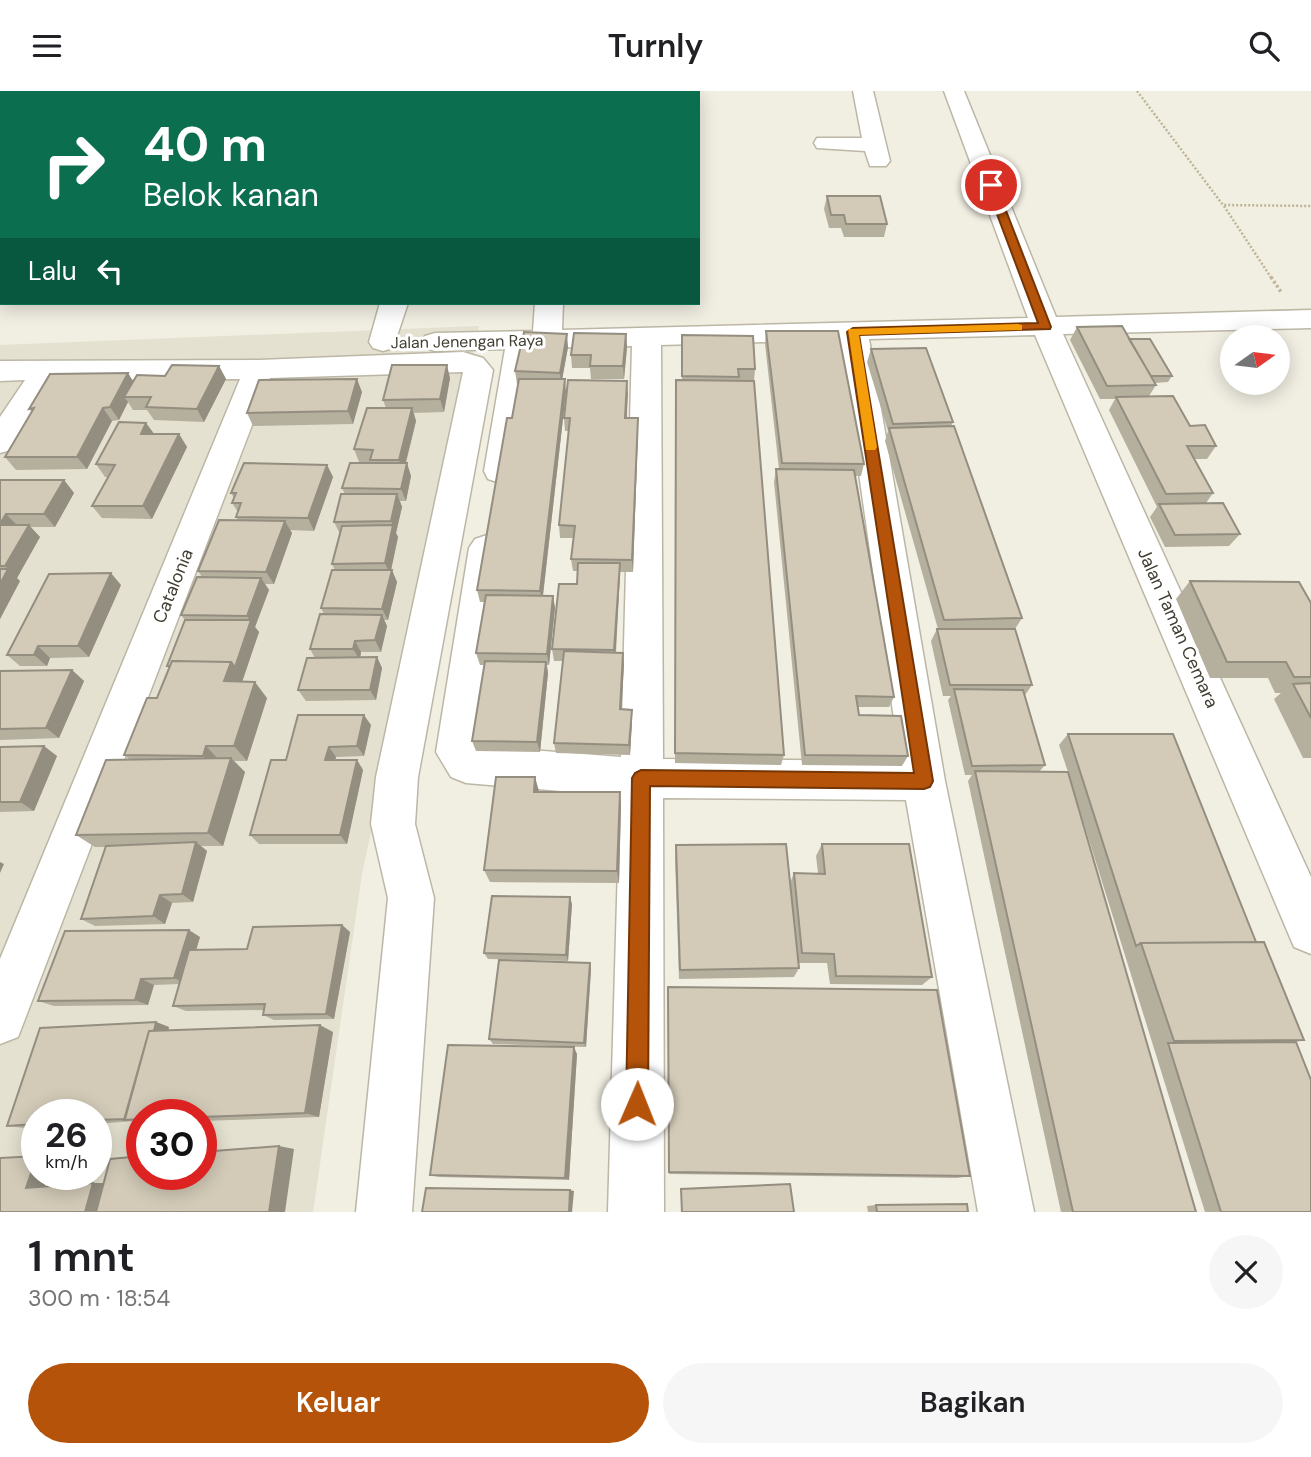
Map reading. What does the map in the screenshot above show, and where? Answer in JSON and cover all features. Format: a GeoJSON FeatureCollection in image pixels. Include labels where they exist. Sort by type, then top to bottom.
{"type":"FeatureCollection","features":[{"type":"Feature","properties":{"kind":"street"},"geometry":{"type":"LineString","coordinates":[[825,143],[876,153],[863,91]]}},
{"type":"Feature","properties":{"kind":"street","name":"Jalan Taman Cemara"},"geometry":{"type":"LineString","coordinates":[[954,91],[1046,327],[1311,930]]}},
{"type":"Feature","properties":{"kind":"street"},"geometry":{"type":"LineString","coordinates":[[383,342],[393,305]]}},
{"type":"Feature","properties":{"kind":"street"},"geometry":{"type":"LineString","coordinates":[[548,305],[534,340],[492,515],[465,684],[457,752],[460,759],[466,764],[482,767],[641,778],[924,781]]}},
{"type":"Feature","properties":{"kind":"street","name":"Jalan Jenengan Raya"},"geometry":{"type":"LineString","coordinates":[[0,350],[647,338],[1306,320]]}},
{"type":"Feature","properties":{"kind":"street"},"geometry":{"type":"LineString","coordinates":[[853,332],[924,781],[1006,1212]]}},
{"type":"Feature","properties":{"kind":"street"},"geometry":{"type":"LineString","coordinates":[[636,1212],[647,338]]}},
{"type":"Feature","properties":{"kind":"street"},"geometry":{"type":"LineString","coordinates":[[0,371],[259,369],[463,361],[473,365],[478,374],[397,777],[393,824],[411,898],[384,1212]]}},
{"type":"Feature","properties":{"kind":"street","name":"Catalonia"},"geometry":{"type":"LineString","coordinates":[[3,1001],[259,369]]}},
{"type":"Feature","properties":{"kind":"street"},"geometry":{"type":"LineString","coordinates":[[0,442],[47,370]]}},
{"type":"Feature","properties":{"kind":"path"},"geometry":{"type":"LineString","coordinates":[[1137,91],[1306,320]]}},
{"type":"Feature","properties":{"kind":"path"},"geometry":{"type":"LineString","coordinates":[[1223,205],[1311,207]]}},
{"type":"Feature","properties":{"kind":"shaded area"},"geometry":{"type":"Polygon","coordinates":[[[479,326],[362,874],[313,1212],[0,1212],[0,345],[479,326]]]}},
{"type":"Feature","properties":{"kind":"building"},"geometry":{"type":"Polygon","coordinates":[[[827,196],[880,196],[887,224],[846,224],[844,215],[831,215],[827,196]]]}},
{"type":"Feature","properties":{"kind":"building"},"geometry":{"type":"Polygon","coordinates":[[[1122,326],[1156,385],[1107,386],[1077,327],[1122,326]]]}},
{"type":"Feature","properties":{"kind":"building"},"geometry":{"type":"Polygon","coordinates":[[[766,331],[838,331],[864,464],[782,463],[766,331]]]}},
{"type":"Feature","properties":{"kind":"building"},"geometry":{"type":"Polygon","coordinates":[[[524,332],[567,334],[560,373],[515,371],[524,332]]]}},
{"type":"Feature","properties":{"kind":"building"},"geometry":{"type":"Polygon","coordinates":[[[574,333],[626,334],[623,366],[590,366],[591,355],[571,355],[574,333]]]}},
{"type":"Feature","properties":{"kind":"building"},"geometry":{"type":"Polygon","coordinates":[[[682,335],[753,336],[755,369],[738,369],[739,377],[682,376],[682,335]]]}},
{"type":"Feature","properties":{"kind":"building"},"geometry":{"type":"Polygon","coordinates":[[[1129,339],[1150,339],[1172,376],[1151,376],[1129,339]]]}},
{"type":"Feature","properties":{"kind":"building"},"geometry":{"type":"Polygon","coordinates":[[[926,348],[953,422],[893,424],[871,349],[926,348]]]}},
{"type":"Feature","properties":{"kind":"building"},"geometry":{"type":"Polygon","coordinates":[[[172,365],[219,366],[197,409],[146,407],[151,397],[124,397],[137,375],[165,376],[172,365]]]}},
{"type":"Feature","properties":{"kind":"building"},"geometry":{"type":"Polygon","coordinates":[[[392,365],[447,365],[440,399],[383,400],[392,365]]]}},
{"type":"Feature","properties":{"kind":"building"},"geometry":{"type":"Polygon","coordinates":[[[128,373],[110,407],[103,408],[77,457],[5,457],[34,408],[29,409],[50,374],[128,373]]]}},
{"type":"Feature","properties":{"kind":"building"},"geometry":{"type":"Polygon","coordinates":[[[357,379],[348,411],[247,413],[259,380],[357,379]]]}},
{"type":"Feature","properties":{"kind":"building"},"geometry":{"type":"Polygon","coordinates":[[[519,379],[565,379],[540,591],[477,590],[507,418],[512,418],[519,379]]]}},
{"type":"Feature","properties":{"kind":"building"},"geometry":{"type":"Polygon","coordinates":[[[568,380],[627,381],[625,418],[638,418],[632,560],[571,559],[575,526],[559,525],[570,418],[564,418],[568,380]]]}},
{"type":"Feature","properties":{"kind":"building"},"geometry":{"type":"Polygon","coordinates":[[[676,380],[754,381],[784,755],[675,753],[676,380]]]}},
{"type":"Feature","properties":{"kind":"building"},"geometry":{"type":"Polygon","coordinates":[[[1173,396],[1190,426],[1205,425],[1216,446],[1187,446],[1213,493],[1166,494],[1116,397],[1173,396]]]}},
{"type":"Feature","properties":{"kind":"building"},"geometry":{"type":"Polygon","coordinates":[[[367,408],[412,408],[399,460],[370,460],[373,450],[354,449],[367,408]]]}},
{"type":"Feature","properties":{"kind":"building"},"geometry":{"type":"Polygon","coordinates":[[[119,422],[146,423],[141,434],[179,434],[143,506],[92,506],[115,465],[96,464],[119,422]]]}},
{"type":"Feature","properties":{"kind":"building"},"geometry":{"type":"Polygon","coordinates":[[[954,426],[1022,618],[944,620],[889,428],[954,426]]]}},
{"type":"Feature","properties":{"kind":"building"},"geometry":{"type":"Polygon","coordinates":[[[244,463],[327,465],[308,518],[236,517],[241,503],[232,503],[236,493],[231,493],[244,463]]]}},
{"type":"Feature","properties":{"kind":"building"},"geometry":{"type":"Polygon","coordinates":[[[350,463],[407,463],[401,489],[342,488],[350,463]]]}},
{"type":"Feature","properties":{"kind":"building"},"geometry":{"type":"Polygon","coordinates":[[[776,469],[854,470],[894,697],[856,696],[859,715],[901,716],[908,756],[805,755],[776,469]]]}},
{"type":"Feature","properties":{"kind":"building"},"geometry":{"type":"Polygon","coordinates":[[[0,480],[64,480],[44,514],[6,514],[0,524],[0,480]]]}},
{"type":"Feature","properties":{"kind":"building"},"geometry":{"type":"Polygon","coordinates":[[[341,494],[397,494],[391,521],[334,522],[341,494]]]}},
{"type":"Feature","properties":{"kind":"building"},"geometry":{"type":"Polygon","coordinates":[[[1223,503],[1240,534],[1175,535],[1159,504],[1223,503]]]}},
{"type":"Feature","properties":{"kind":"building"},"geometry":{"type":"Polygon","coordinates":[[[219,520],[285,521],[266,572],[198,571],[219,520]]]}},
{"type":"Feature","properties":{"kind":"building"},"geometry":{"type":"Polygon","coordinates":[[[0,525],[29,525],[5,566],[0,566],[0,525]]]}},
{"type":"Feature","properties":{"kind":"building"},"geometry":{"type":"Polygon","coordinates":[[[393,525],[385,563],[332,564],[342,526],[393,525]]]}},
{"type":"Feature","properties":{"kind":"building"},"geometry":{"type":"Polygon","coordinates":[[[578,563],[620,563],[614,650],[552,649],[559,584],[577,584],[578,563]]]}},
{"type":"Feature","properties":{"kind":"building"},"geometry":{"type":"Polygon","coordinates":[[[0,569],[8,569],[0,584],[0,569]]]}},
{"type":"Feature","properties":{"kind":"building"},"geometry":{"type":"Polygon","coordinates":[[[332,570],[392,570],[382,609],[321,608],[332,570]]]}},
{"type":"Feature","properties":{"kind":"building"},"geometry":{"type":"Polygon","coordinates":[[[111,573],[78,646],[38,646],[34,655],[7,655],[49,574],[111,573]]]}},
{"type":"Feature","properties":{"kind":"building"},"geometry":{"type":"Polygon","coordinates":[[[197,577],[261,578],[247,616],[181,615],[197,577]]]}},
{"type":"Feature","properties":{"kind":"building"},"geometry":{"type":"Polygon","coordinates":[[[1190,581],[1299,582],[1311,603],[1311,677],[1294,677],[1286,662],[1227,662],[1190,581]]]}},
{"type":"Feature","properties":{"kind":"building"},"geometry":{"type":"Polygon","coordinates":[[[486,595],[553,596],[547,654],[476,653],[486,595]]]}},
{"type":"Feature","properties":{"kind":"building"},"geometry":{"type":"Polygon","coordinates":[[[320,614],[382,615],[375,640],[355,641],[353,649],[310,649],[320,614]]]}},
{"type":"Feature","properties":{"kind":"building"},"geometry":{"type":"Polygon","coordinates":[[[185,620],[251,620],[235,667],[231,662],[172,661],[170,666],[167,666],[185,620]]]}},
{"type":"Feature","properties":{"kind":"building"},"geometry":{"type":"Polygon","coordinates":[[[937,629],[1015,629],[1032,685],[950,685],[937,629]]]}},
{"type":"Feature","properties":{"kind":"building"},"geometry":{"type":"Polygon","coordinates":[[[564,651],[623,653],[620,709],[632,710],[629,745],[554,743],[564,651]]]}},
{"type":"Feature","properties":{"kind":"building"},"geometry":{"type":"Polygon","coordinates":[[[377,657],[370,690],[298,690],[307,658],[377,657]]]}},
{"type":"Feature","properties":{"kind":"building"},"geometry":{"type":"Polygon","coordinates":[[[172,661],[231,662],[224,681],[255,682],[234,746],[206,746],[203,756],[124,755],[147,698],[157,698],[172,661]]]}},
{"type":"Feature","properties":{"kind":"building"},"geometry":{"type":"Polygon","coordinates":[[[485,661],[546,662],[537,742],[472,741],[485,661]]]}},
{"type":"Feature","properties":{"kind":"building"},"geometry":{"type":"Polygon","coordinates":[[[72,670],[46,728],[0,729],[0,671],[72,670]]]}},
{"type":"Feature","properties":{"kind":"building"},"geometry":{"type":"Polygon","coordinates":[[[1311,683],[1311,718],[1293,684],[1311,683]]]}},
{"type":"Feature","properties":{"kind":"building"},"geometry":{"type":"Polygon","coordinates":[[[954,689],[1023,690],[1045,765],[972,766],[954,689]]]}},
{"type":"Feature","properties":{"kind":"building"},"geometry":{"type":"Polygon","coordinates":[[[298,715],[364,715],[357,746],[329,747],[325,760],[357,760],[340,835],[250,835],[271,760],[286,760],[298,715]]]}},
{"type":"Feature","properties":{"kind":"building"},"geometry":{"type":"Polygon","coordinates":[[[1068,734],[1173,734],[1256,942],[1141,943],[1136,946],[1068,734]]]}},
{"type":"Feature","properties":{"kind":"building"},"geometry":{"type":"Polygon","coordinates":[[[44,746],[20,802],[0,802],[0,747],[44,746]]]}},
{"type":"Feature","properties":{"kind":"building"},"geometry":{"type":"Polygon","coordinates":[[[231,758],[208,833],[76,835],[106,760],[231,758]]]}},
{"type":"Feature","properties":{"kind":"building"},"geometry":{"type":"Polygon","coordinates":[[[975,771],[1068,772],[1196,1212],[1073,1212],[975,771]]]}},
{"type":"Feature","properties":{"kind":"building"},"geometry":{"type":"Polygon","coordinates":[[[496,777],[535,777],[534,792],[620,792],[617,871],[484,870],[496,777]]]}},
{"type":"Feature","properties":{"kind":"building"},"geometry":{"type":"Polygon","coordinates":[[[196,842],[182,894],[160,895],[153,916],[81,919],[106,846],[196,842]]]}},
{"type":"Feature","properties":{"kind":"building"},"geometry":{"type":"Polygon","coordinates":[[[786,844],[799,968],[680,970],[676,845],[786,844]]]}},
{"type":"Feature","properties":{"kind":"building"},"geometry":{"type":"Polygon","coordinates":[[[822,844],[909,844],[932,977],[836,976],[834,954],[802,953],[794,873],[825,874],[822,844]]]}},
{"type":"Feature","properties":{"kind":"building"},"geometry":{"type":"Polygon","coordinates":[[[492,896],[570,897],[566,955],[484,953],[492,896]]]}},
{"type":"Feature","properties":{"kind":"building"},"geometry":{"type":"Polygon","coordinates":[[[342,925],[326,1014],[263,1015],[265,1004],[173,1006],[189,950],[247,949],[253,927],[342,925]]]}},
{"type":"Feature","properties":{"kind":"building"},"geometry":{"type":"Polygon","coordinates":[[[189,930],[174,978],[141,979],[135,1000],[38,1001],[65,931],[189,930]]]}},
{"type":"Feature","properties":{"kind":"building"},"geometry":{"type":"Polygon","coordinates":[[[1264,942],[1304,1040],[1174,1041],[1141,943],[1264,942]]]}},
{"type":"Feature","properties":{"kind":"building"},"geometry":{"type":"Polygon","coordinates":[[[499,960],[590,963],[584,1043],[489,1039],[499,960]]]}},
{"type":"Feature","properties":{"kind":"building"},"geometry":{"type":"Polygon","coordinates":[[[668,987],[937,990],[970,1176],[669,1172],[668,987]]]}},
{"type":"Feature","properties":{"kind":"building"},"geometry":{"type":"Polygon","coordinates":[[[156,1022],[154,1031],[149,1031],[130,1099],[126,1099],[125,1119],[112,1119],[112,1099],[21,1099],[21,1125],[7,1126],[40,1028],[156,1022]]]}},
{"type":"Feature","properties":{"kind":"building"},"geometry":{"type":"Polygon","coordinates":[[[320,1025],[305,1113],[217,1116],[217,1099],[130,1099],[149,1031],[320,1025]]]}},
{"type":"Feature","properties":{"kind":"building"},"geometry":{"type":"Polygon","coordinates":[[[1296,1042],[1311,1080],[1311,1212],[1221,1212],[1168,1043],[1296,1042]]]}},
{"type":"Feature","properties":{"kind":"building"},"geometry":{"type":"Polygon","coordinates":[[[448,1045],[574,1047],[565,1178],[430,1175],[448,1045]]]}},
{"type":"Feature","properties":{"kind":"building"},"geometry":{"type":"Polygon","coordinates":[[[279,1146],[269,1212],[96,1212],[102,1190],[112,1190],[112,1159],[126,1158],[126,1190],[217,1190],[217,1151],[279,1146]]]}},
{"type":"Feature","properties":{"kind":"building"},"geometry":{"type":"Polygon","coordinates":[[[21,1157],[21,1190],[91,1190],[85,1212],[0,1212],[0,1158],[21,1157]]]}},
{"type":"Feature","properties":{"kind":"building"},"geometry":{"type":"Polygon","coordinates":[[[790,1184],[794,1212],[682,1212],[681,1189],[790,1184]]]}},
{"type":"Feature","properties":{"kind":"building"},"geometry":{"type":"Polygon","coordinates":[[[426,1188],[570,1190],[569,1212],[422,1212],[426,1188]]]}},
{"type":"Feature","properties":{"kind":"building"},"geometry":{"type":"Polygon","coordinates":[[[967,1204],[968,1212],[877,1212],[876,1205],[967,1204]]]}},
{"type":"Feature","properties":{"kind":"slow traffic"},"geometry":{"type":"LineString","coordinates":[[871,447],[853,332],[1018,327]]}},
{"type":"Feature","properties":{"kind":"route"},"geometry":{"type":"LineString","coordinates":[[637,1104],[641,778],[924,781],[853,332],[1046,327],[991,185]]}}]}
